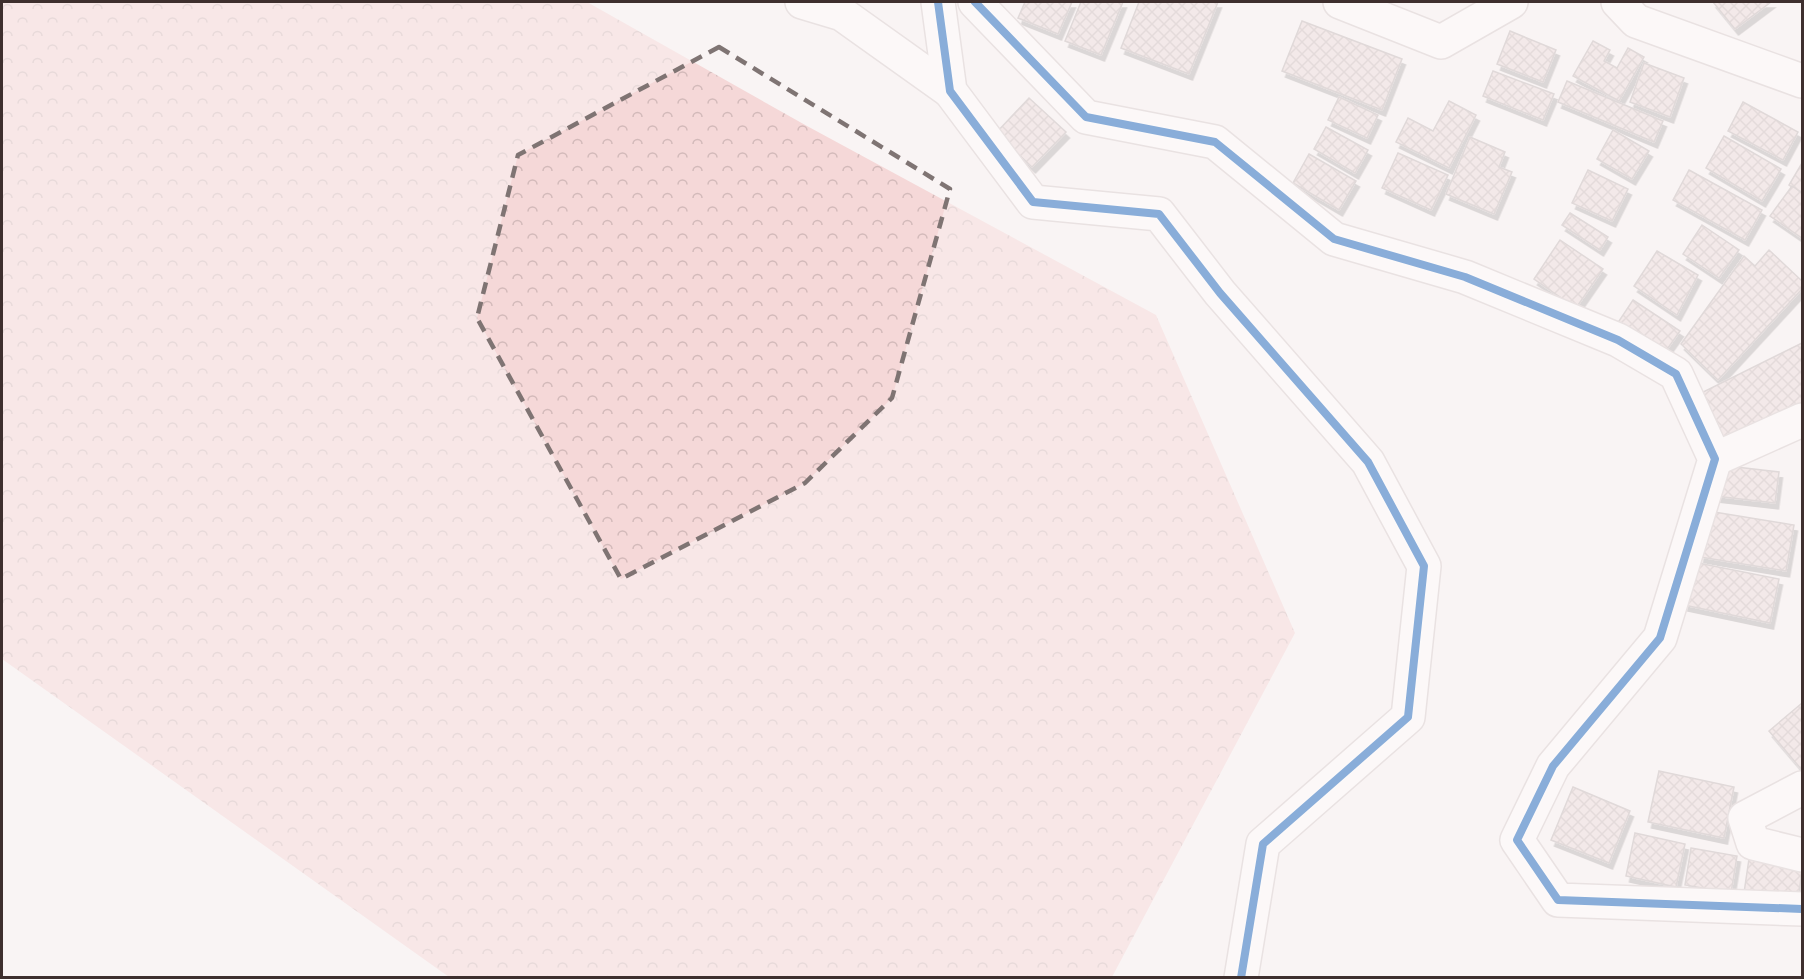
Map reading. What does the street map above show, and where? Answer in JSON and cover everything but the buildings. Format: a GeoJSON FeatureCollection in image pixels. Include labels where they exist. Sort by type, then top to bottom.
{"type":"FeatureCollection","features":[{"type":"Feature","properties":{"kind":"street"},"geometry":{"type":"LineString","coordinates":[[802,2],[842,14],[950,91],[1032,202],[1159,214],[1220,293],[1368,462],[1424,566],[1408,717],[1263,844],[1241,978]]}},
{"type":"Feature","properties":{"kind":"street"},"geometry":{"type":"LineString","coordinates":[[938,2],[950,91]]}},
{"type":"Feature","properties":{"kind":"street"},"geometry":{"type":"LineString","coordinates":[[975,2],[1086,117],[1215,142],[1334,239],[1465,277],[1618,340],[1676,374],[1714,459],[1660,638],[1553,766],[1517,840],[1558,900],[1803,909]]}},
{"type":"Feature","properties":{"kind":"street"},"geometry":{"type":"LineString","coordinates":[[1340,2],[1441,42],[1510,2]]}},
{"type":"Feature","properties":{"kind":"street"},"geometry":{"type":"LineString","coordinates":[[1638,8],[1803,81]]}},
{"type":"Feature","properties":{"kind":"street"},"geometry":{"type":"LineString","coordinates":[[1714,459],[1803,420]]}},
{"type":"Feature","properties":{"kind":"street"},"geometry":{"type":"LineString","coordinates":[[1803,788],[1745,818],[1753,843],[1803,855]]}},
{"type":"Feature","properties":{"kind":"highlighted area"},"geometry":{"type":"Polygon","coordinates":[[[719,47],[950,189],[892,398],[805,483],[621,579],[477,318],[518,155],[719,47]]]}},
{"type":"Feature","properties":{"kind":"green space"},"geometry":{"type":"Polygon","coordinates":[[[2,2],[587,2],[807,126],[1156,315],[1295,633],[1112,977],[449,977],[2,659],[2,2]]]}},
{"type":"Feature","properties":{"kind":"cycle path"},"geometry":{"type":"LineString","coordinates":[[938,2],[950,91],[1033,202],[1159,214],[1220,293],[1368,462],[1424,566],[1408,717],[1263,844],[1241,978]]}},
{"type":"Feature","properties":{"kind":"cycle path"},"geometry":{"type":"LineString","coordinates":[[975,2],[1086,117],[1215,142],[1334,239],[1465,277],[1618,340],[1676,374],[1715,459],[1660,638],[1553,766],[1517,840],[1558,900],[1802,909]]}}]}
